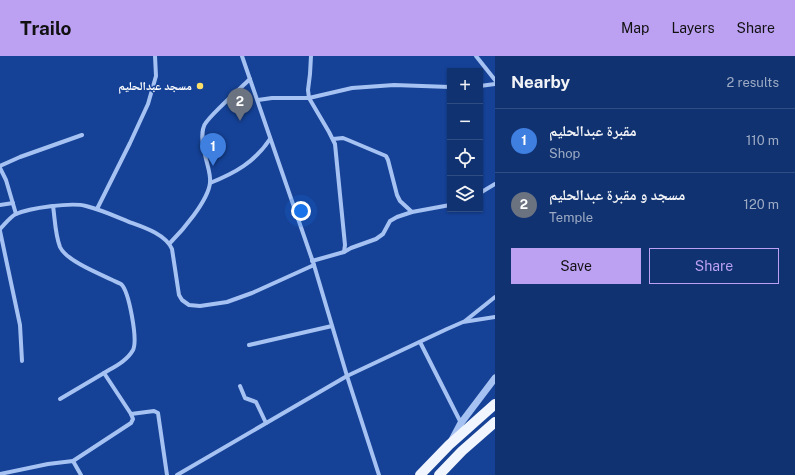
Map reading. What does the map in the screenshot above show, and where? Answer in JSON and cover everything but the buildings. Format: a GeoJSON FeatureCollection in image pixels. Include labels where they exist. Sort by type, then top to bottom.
{"type":"FeatureCollection","features":[{"type":"Feature","properties":{"kind":"main road"},"geometry":{"type":"LineString","coordinates":[[420,475],[449,445],[495,404]]}},
{"type":"Feature","properties":{"kind":"main road"},"geometry":{"type":"LineString","coordinates":[[439,475],[462,451],[495,422]]}},
{"type":"Feature","properties":{"kind":"street"},"geometry":{"type":"LineString","coordinates":[[97,209],[148,104],[156,76],[155,56]]}},
{"type":"Feature","properties":{"kind":"street"},"geometry":{"type":"LineString","coordinates":[[242,56],[313,263],[379,475]]}},
{"type":"Feature","properties":{"kind":"street"},"geometry":{"type":"LineString","coordinates":[[311,56],[308,90],[309,98],[333,139],[345,245],[344,252]]}},
{"type":"Feature","properties":{"kind":"street"},"geometry":{"type":"LineString","coordinates":[[476,56],[495,80]]}},
{"type":"Feature","properties":{"kind":"street"},"geometry":{"type":"LineString","coordinates":[[170,243],[181,232],[205,198],[210,183],[203,138],[203,127],[209,118],[250,79]]}},
{"type":"Feature","properties":{"kind":"street"},"geometry":{"type":"LineString","coordinates":[[483,86],[495,84]]}},
{"type":"Feature","properties":{"kind":"street"},"geometry":{"type":"LineString","coordinates":[[258,100],[272,98],[309,98],[352,88],[394,85],[447,86]]}},
{"type":"Feature","properties":{"kind":"street"},"geometry":{"type":"LineString","coordinates":[[16,214],[6,180],[0,167],[20,157],[82,135]]}},
{"type":"Feature","properties":{"kind":"street"},"geometry":{"type":"LineString","coordinates":[[333,139],[343,138],[386,156],[397,195],[400,201],[412,212]]}},
{"type":"Feature","properties":{"kind":"street"},"geometry":{"type":"LineString","coordinates":[[210,183],[227,177],[251,162],[263,150],[270,139]]}},
{"type":"Feature","properties":{"kind":"street"},"geometry":{"type":"LineString","coordinates":[[483,191],[495,184]]}},
{"type":"Feature","properties":{"kind":"street"},"geometry":{"type":"LineString","coordinates":[[0,205],[13,203]]}},
{"type":"Feature","properties":{"kind":"street"},"geometry":{"type":"LineString","coordinates":[[22,361],[20,325],[0,230],[16,214],[53,206],[75,204],[97,209],[166,239],[170,243],[172,249],[179,295],[182,300],[189,305],[200,306],[227,302],[252,293],[313,263],[380,237],[390,221],[397,217],[412,212],[447,205]]}},
{"type":"Feature","properties":{"kind":"street"},"geometry":{"type":"LineString","coordinates":[[53,206],[58,240],[63,251],[75,261],[121,284],[123,287],[127,294],[135,338],[134,346],[129,356],[124,361],[60,399]]}},
{"type":"Feature","properties":{"kind":"street"},"geometry":{"type":"LineString","coordinates":[[177,475],[347,376],[463,322],[495,297]]}},
{"type":"Feature","properties":{"kind":"street"},"geometry":{"type":"LineString","coordinates":[[463,322],[495,316]]}},
{"type":"Feature","properties":{"kind":"street"},"geometry":{"type":"LineString","coordinates":[[249,345],[332,326]]}},
{"type":"Feature","properties":{"kind":"street"},"geometry":{"type":"LineString","coordinates":[[420,342],[461,423]]}},
{"type":"Feature","properties":{"kind":"street"},"geometry":{"type":"LineString","coordinates":[[0,474],[48,464],[73,461],[131,423],[133,419],[131,414],[104,373]]}},
{"type":"Feature","properties":{"kind":"street"},"geometry":{"type":"LineString","coordinates":[[449,445],[461,423],[495,378]]}},
{"type":"Feature","properties":{"kind":"street"},"geometry":{"type":"LineString","coordinates":[[240,386],[245,398],[256,402],[266,423]]}},
{"type":"Feature","properties":{"kind":"street"},"geometry":{"type":"LineString","coordinates":[[131,414],[158,413],[167,475]]}},
{"type":"Feature","properties":{"kind":"street"},"geometry":{"type":"LineString","coordinates":[[73,461],[81,475]]}},
{"type":"Feature","properties":{"kind":"street"},"geometry":{"type":"LineString","coordinates":[[186,469],[187,475]]}},
{"type":"Feature","properties":{"kind":"place","name":"مسجد عبدالحليم"},"geometry":{"type":"Point","coordinates":[200,86]}},
{"type":"Feature","properties":{"kind":"place","name":"مسجد و مقبرة عبدالحليم"},"geometry":{"type":"Point","coordinates":[240,121]}},
{"type":"Feature","properties":{"kind":"place","name":"مقبرة عبدالحليم"},"geometry":{"type":"Point","coordinates":[213,166]}}]}
